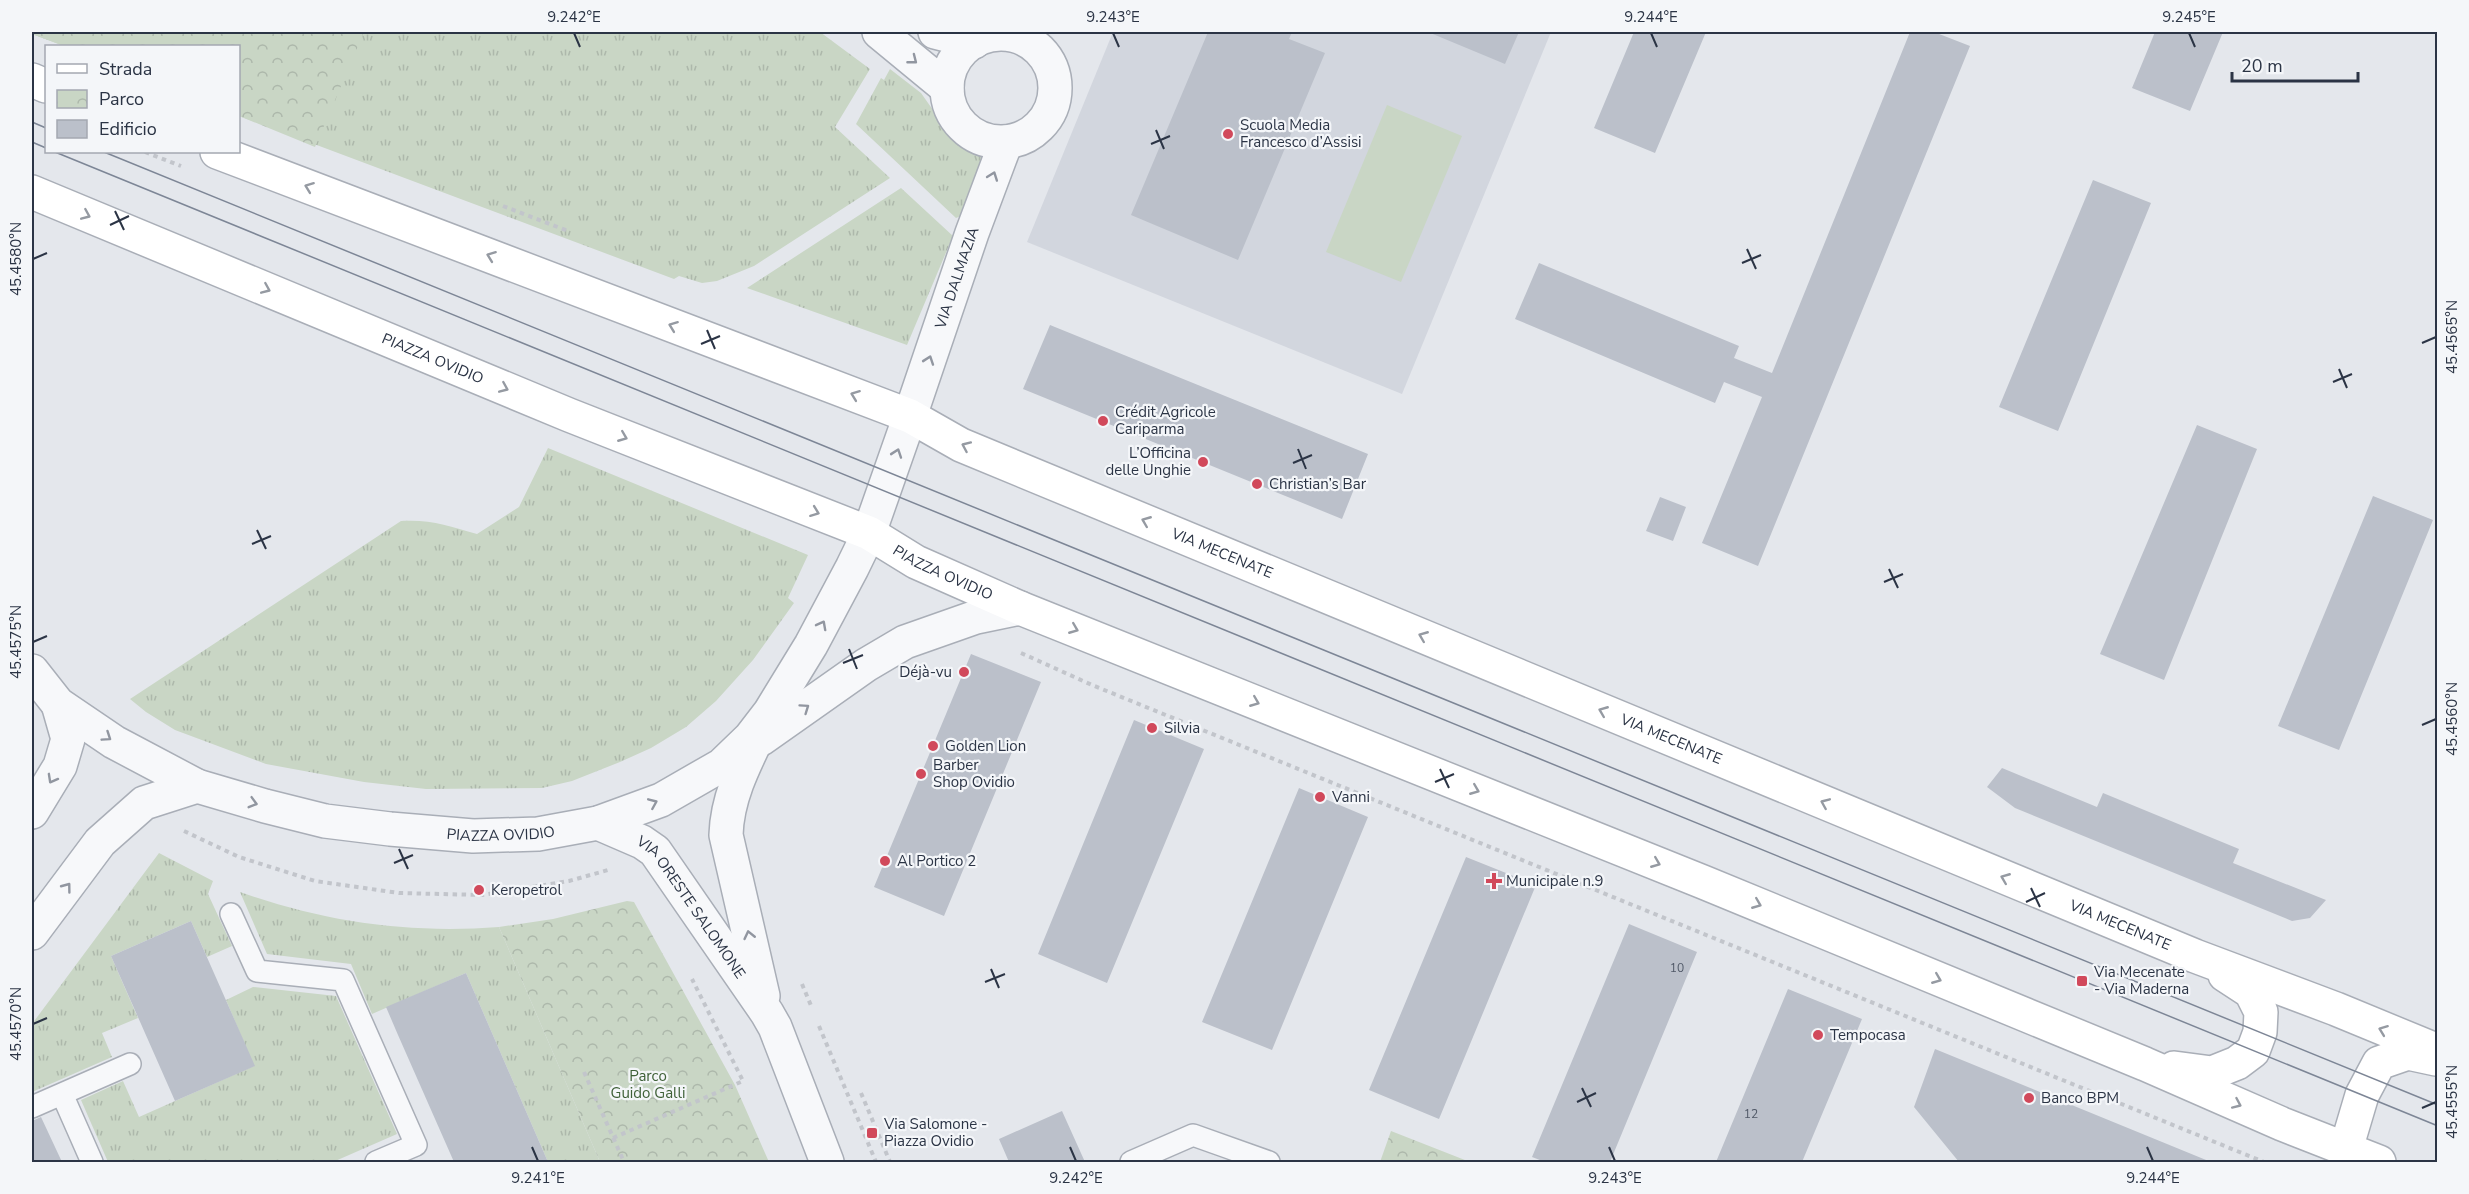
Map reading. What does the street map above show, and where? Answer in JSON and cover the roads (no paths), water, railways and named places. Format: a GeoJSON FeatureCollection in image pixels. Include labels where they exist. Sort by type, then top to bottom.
{"type":"FeatureCollection","features":[{"type":"Feature","properties":{"kind":"main road"},"geometry":{"type":"LineString","coordinates":[[220,153],[910,416]]}},
{"type":"Feature","properties":{"kind":"main road","name":"PIAZZA OVIDIO"},"geometry":{"type":"LineString","coordinates":[[32,192],[558,411],[869,533],[916,562],[1020,608]]}},
{"type":"Feature","properties":{"kind":"main road","name":"VIA MECENATE"},"geometry":{"type":"LineString","coordinates":[[910,416],[961,445],[2195,956],[2336,1009],[2438,1051]]}},
{"type":"Feature","properties":{"kind":"main road"},"geometry":{"type":"LineString","coordinates":[[1020,608],[1703,882],[2145,1064],[2282,1124],[2343,1156],[2379,1162]]}},
{"type":"Feature","properties":{"kind":"main road"},"geometry":{"type":"LineString","coordinates":[[2145,1064],[2212,1073],[2237,1063],[2253,1051],[2260,1032],[2261,1012],[2251,992],[2195,956]]}},
{"type":"Feature","properties":{"kind":"main road"},"geometry":{"type":"LineString","coordinates":[[2343,1156],[2362,1095],[2379,1063],[2408,1053],[2438,1059]]}},
{"type":"Feature","properties":{"kind":"street"},"geometry":{"type":"LineString","coordinates":[[879,32],[947,88]]}},
{"type":"Feature","properties":{"kind":"street"},"geometry":{"type":"LineString","coordinates":[[935,32],[974,42]]}},
{"type":"Feature","properties":{"kind":"street"},"geometry":{"type":"LineString","coordinates":[[992,36],[1011,36],[1029,43],[1050,44],[1054,96],[1050,110],[1032,132],[1020,139],[1006,142],[985,140],[967,130],[954,114],[947,88],[949,74],[955,62],[974,42],[992,36]]}},
{"type":"Feature","properties":{"kind":"street","name":"VIA DALMAZIA"},"geometry":{"type":"LineString","coordinates":[[910,416],[972,233],[1006,142]]}},
{"type":"Feature","properties":{"kind":"street","name":"PIAZZA OVIDIO"},"geometry":{"type":"LineString","coordinates":[[32,672],[58,704],[114,742],[197,786],[325,821],[473,836],[538,834],[598,823],[661,800],[722,765],[750,738],[770,712],[816,635],[869,533],[910,416]]}},
{"type":"Feature","properties":{"kind":"street"},"geometry":{"type":"LineString","coordinates":[[722,765],[866,665],[905,642],[976,617],[1020,608]]}},
{"type":"Feature","properties":{"kind":"street"},"geometry":{"type":"LineString","coordinates":[[32,812],[60,766],[68,739],[58,704]]}},
{"type":"Feature","properties":{"kind":"street","name":"VIA ORESTE SALOMONE"},"geometry":{"type":"LineString","coordinates":[[766,1013],[726,835],[727,814],[734,789],[770,712]]}},
{"type":"Feature","properties":{"kind":"street"},"geometry":{"type":"LineString","coordinates":[[32,933],[100,842],[144,803],[197,786]]}},
{"type":"Feature","properties":{"kind":"street","name":"VIA ORESTE SALOMONE"},"geometry":{"type":"LineString","coordinates":[[598,823],[642,842],[655,851],[766,1013],[775,1027],[827,1162]]}},
{"type":"Feature","properties":{"kind":"lane"},"geometry":{"type":"LineString","coordinates":[[231,914],[257,971],[343,980],[416,1145],[376,1162]]}},
{"type":"Feature","properties":{"kind":"lane"},"geometry":{"type":"LineString","coordinates":[[32,1107],[130,1064]]}},
{"type":"Feature","properties":{"kind":"lane"},"geometry":{"type":"LineString","coordinates":[[62,1094],[92,1162]]}},
{"type":"Feature","properties":{"kind":"lane"},"geometry":{"type":"LineString","coordinates":[[1131,1162],[1193,1135],[1269,1162]]}},
{"type":"Feature","properties":{"kind":"tram line"},"geometry":{"type":"LineString","coordinates":[[32,122],[45,128]]}},
{"type":"Feature","properties":{"kind":"tram line"},"geometry":{"type":"LineString","coordinates":[[32,142],[45,148]]}},
{"type":"Feature","properties":{"kind":"tram line"},"geometry":{"type":"LineString","coordinates":[[57,153],[2438,1126]]}},
{"type":"Feature","properties":{"kind":"tram line"},"geometry":{"type":"LineString","coordinates":[[106,153],[2438,1105]]}},
{"type":"Feature","properties":{"kind":"place","name":"Scuola Media Francesco d’Assisi"},"geometry":{"type":"Point","coordinates":[1228,134]}},
{"type":"Feature","properties":{"kind":"place","name":"Crédit Agricole Cariparma"},"geometry":{"type":"Point","coordinates":[1103,421]}},
{"type":"Feature","properties":{"kind":"place","name":"L’Officina delle Unghie"},"geometry":{"type":"Point","coordinates":[1203,462]}},
{"type":"Feature","properties":{"kind":"place","name":"Christian’s Bar"},"geometry":{"type":"Point","coordinates":[1257,484]}},
{"type":"Feature","properties":{"kind":"place","name":"Déjà-vu"},"geometry":{"type":"Point","coordinates":[964,672]}},
{"type":"Feature","properties":{"kind":"place","name":"Silvia"},"geometry":{"type":"Point","coordinates":[1152,728]}},
{"type":"Feature","properties":{"kind":"place","name":"Golden Lion"},"geometry":{"type":"Point","coordinates":[933,746]}},
{"type":"Feature","properties":{"kind":"place","name":"Barber Shop Ovidio"},"geometry":{"type":"Point","coordinates":[921,774]}},
{"type":"Feature","properties":{"kind":"place","name":"Vanni"},"geometry":{"type":"Point","coordinates":[1320,797]}},
{"type":"Feature","properties":{"kind":"place","name":"Al Portico 2"},"geometry":{"type":"Point","coordinates":[885,861]}},
{"type":"Feature","properties":{"kind":"place","name":"Municipale n.9"},"geometry":{"type":"Point","coordinates":[1494,881]}},
{"type":"Feature","properties":{"kind":"place","name":"Keropetrol"},"geometry":{"type":"Point","coordinates":[479,890]}},
{"type":"Feature","properties":{"kind":"place","name":"Via Mecenate - Via Maderna"},"geometry":{"type":"Point","coordinates":[2082,981]}},
{"type":"Feature","properties":{"kind":"place","name":"Tempocasa"},"geometry":{"type":"Point","coordinates":[1818,1035]}},
{"type":"Feature","properties":{"kind":"place","name":"Banco BPM"},"geometry":{"type":"Point","coordinates":[2029,1098]}},
{"type":"Feature","properties":{"kind":"place","name":"Via Salomone - Piazza Ovidio"},"geometry":{"type":"Point","coordinates":[872,1133]}},
{"type":"Feature","properties":{"kind":"park label","name":"Parco Guido Galli"},"geometry":{"type":"Point","coordinates":[648,1084]}}]}
